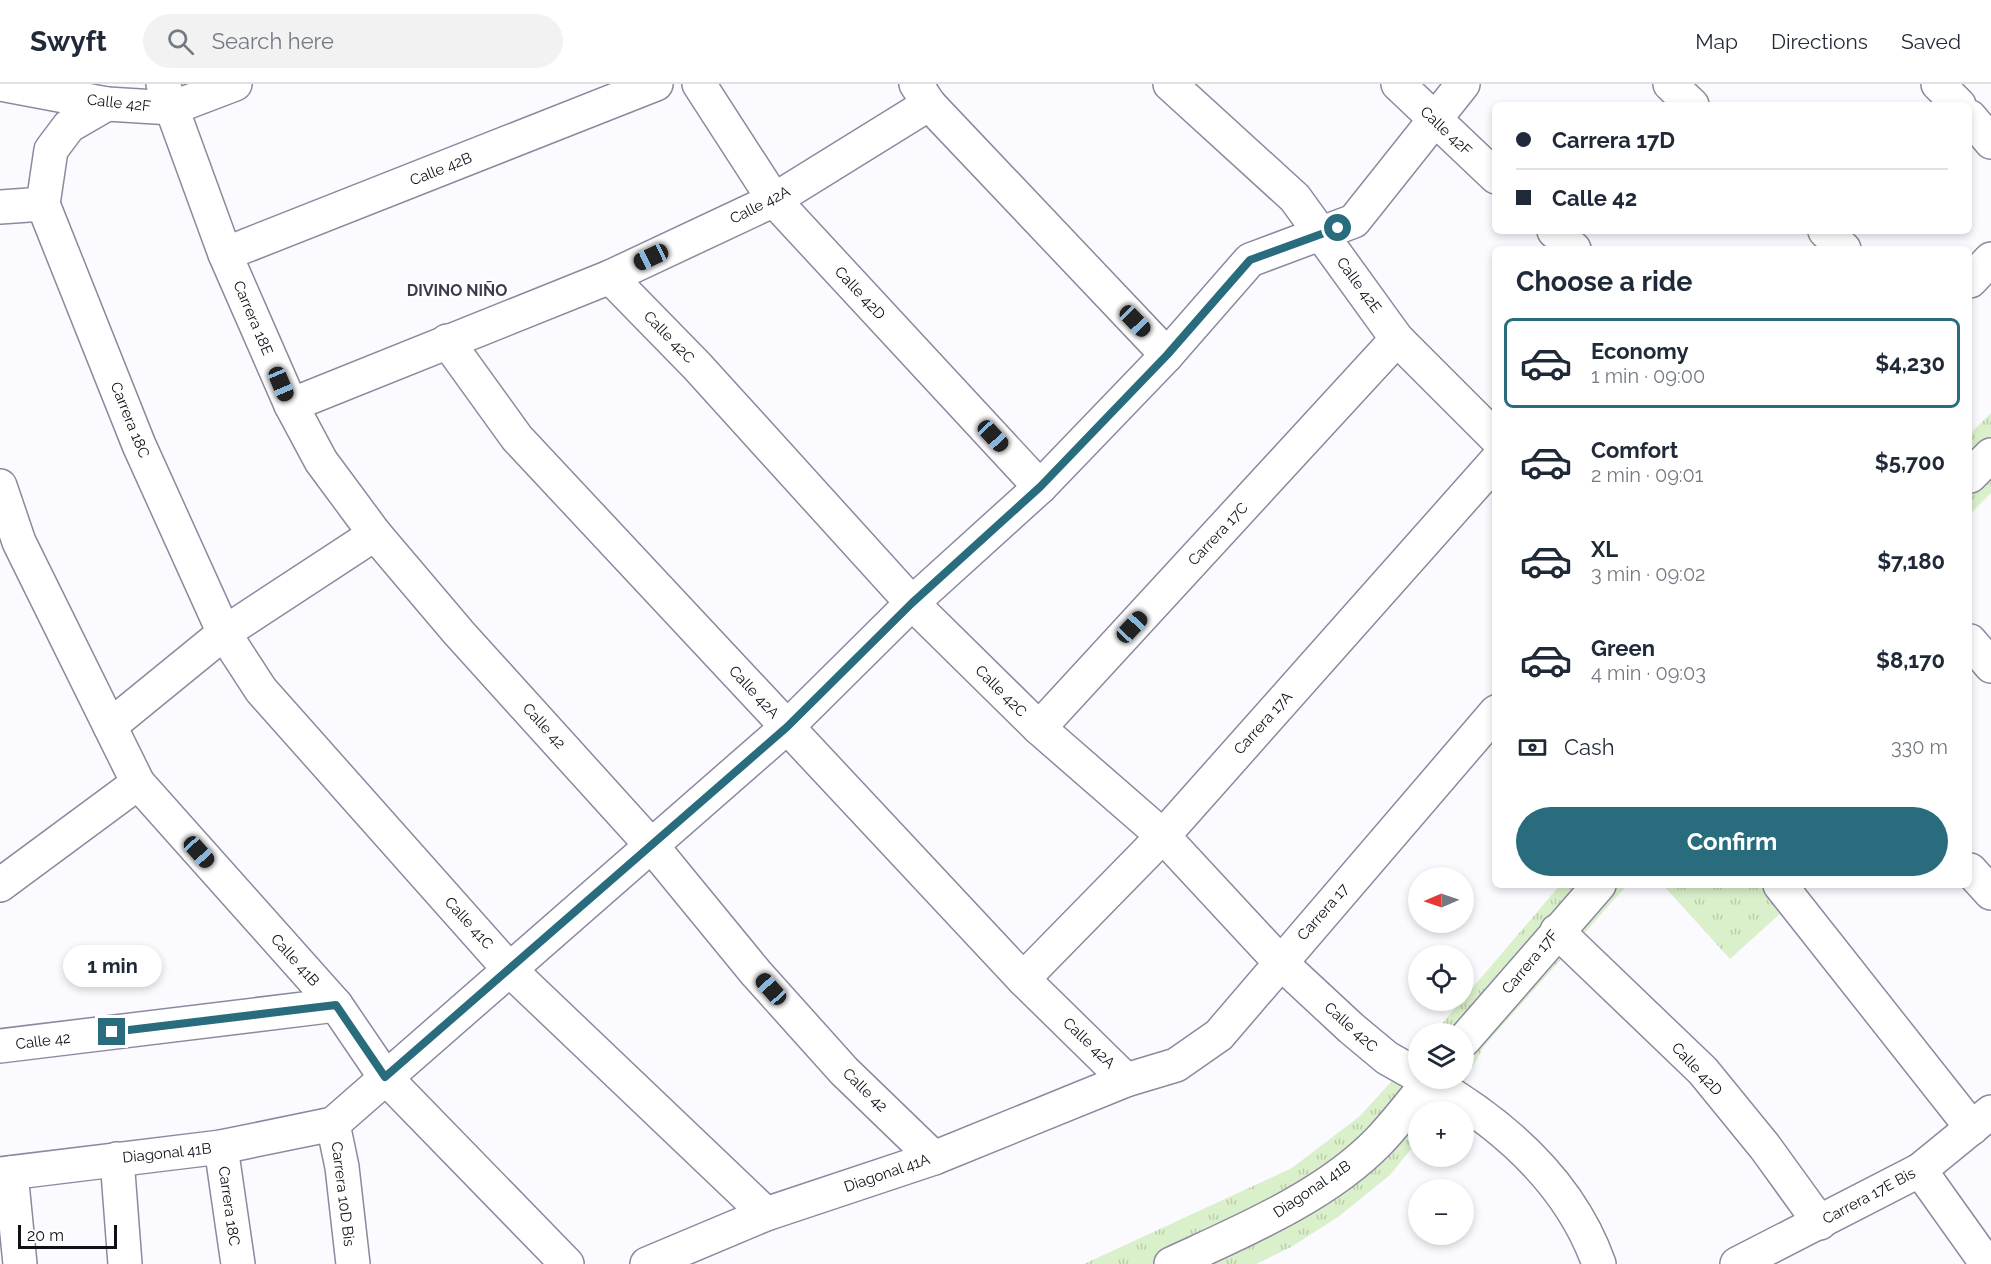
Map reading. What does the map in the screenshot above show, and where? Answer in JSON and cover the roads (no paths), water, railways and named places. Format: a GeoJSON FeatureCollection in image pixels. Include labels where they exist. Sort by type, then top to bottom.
{"type":"FeatureCollection","features":[{"type":"Feature","properties":{"kind":"street","name":"Calle 42F"},"geometry":{"type":"LineString","coordinates":[[0,84],[107,104],[235,84]]}},
{"type":"Feature","properties":{"kind":"street","name":"Calle 42B"},"geometry":{"type":"LineString","coordinates":[[225,254],[656,84]]}},
{"type":"Feature","properties":{"kind":"street","name":"Calle 42D"},"geometry":{"type":"LineString","coordinates":[[699,84],[774,200],[1040,487]]}},
{"type":"Feature","properties":{"kind":"street","name":"Calle 42E"},"geometry":{"type":"LineString","coordinates":[[1170,84],[1296,198],[1397,339],[1492,434]]}},
{"type":"Feature","properties":{"kind":"street","name":"Calle 42F"},"geometry":{"type":"LineString","coordinates":[[1398,84],[1432,120],[1492,173]]}},
{"type":"Feature","properties":{"kind":"street"},"geometry":{"type":"LineString","coordinates":[[333,1124],[787,727],[912,603],[1040,487],[1167,355],[1250,260],[1322,235],[1354,221],[1432,120],[1463,84]]}},
{"type":"Feature","properties":{"kind":"street"},"geometry":{"type":"LineString","coordinates":[[1670,84],[1689,102]]}},
{"type":"Feature","properties":{"kind":"street"},"geometry":{"type":"LineString","coordinates":[[1938,84],[1957,102]]}},
{"type":"Feature","properties":{"kind":"street"},"geometry":{"type":"LineString","coordinates":[[1961,102],[1965,84]]}},
{"type":"Feature","properties":{"kind":"street"},"geometry":{"type":"LineString","coordinates":[[923,94],[1167,355]]}},
{"type":"Feature","properties":{"kind":"street","name":"Calle 42A"},"geometry":{"type":"LineString","coordinates":[[291,405],[610,277],[774,200],[923,94]]}},
{"type":"Feature","properties":{"kind":"street","name":"Carrera 18E"},"geometry":{"type":"LineString","coordinates":[[168,96],[225,254],[291,405],[321,460],[375,534]]}},
{"type":"Feature","properties":{"kind":"street"},"geometry":{"type":"LineString","coordinates":[[0,207],[43,204],[51,150],[69,126],[107,104]]}},
{"type":"Feature","properties":{"kind":"street"},"geometry":{"type":"LineString","coordinates":[[1972,119],[1991,142]]}},
{"type":"Feature","properties":{"kind":"street","name":"Carrera 18C"},"geometry":{"type":"LineString","coordinates":[[43,204],[140,445],[224,633]]}},
{"type":"Feature","properties":{"kind":"street"},"geometry":{"type":"LineString","coordinates":[[1557,234],[1571,246]]}},
{"type":"Feature","properties":{"kind":"street"},"geometry":{"type":"LineString","coordinates":[[1828,234],[1841,246]]}},
{"type":"Feature","properties":{"kind":"street"},"geometry":{"type":"LineString","coordinates":[[1972,279],[1991,259]]}},
{"type":"Feature","properties":{"kind":"street","name":"Calle 42C"},"geometry":{"type":"LineString","coordinates":[[610,277],[697,366],[912,603],[1039,728],[1163,836],[1280,962],[1387,1058],[1408,1069]]}},
{"type":"Feature","properties":{"kind":"street","name":"Carrera 17C"},"geometry":{"type":"LineString","coordinates":[[1039,728],[1397,339]]}},
{"type":"Feature","properties":{"kind":"street","name":"Calle 42A"},"geometry":{"type":"LineString","coordinates":[[447,341],[517,438],[1023,979],[1126,1080]]}},
{"type":"Feature","properties":{"kind":"street"},"geometry":{"type":"LineString","coordinates":[[1972,474],[1991,455]]}},
{"type":"Feature","properties":{"kind":"street","name":"Carrera 17A"},"geometry":{"type":"LineString","coordinates":[[1023,979],[1163,836],[1492,466]]}},
{"type":"Feature","properties":{"kind":"street"},"geometry":{"type":"LineString","coordinates":[[0,486],[19,542],[110,726],[224,633],[375,534]]}},
{"type":"Feature","properties":{"kind":"street","name":"Calle 42"},"geometry":{"type":"LineString","coordinates":[[375,534],[459,633],[651,845],[756,973],[837,1063],[934,1158]]}},
{"type":"Feature","properties":{"kind":"street","name":"Calle 41C"},"geometry":{"type":"LineString","coordinates":[[224,633],[261,690],[510,970],[766,1214]]}},
{"type":"Feature","properties":{"kind":"street"},"geometry":{"type":"LineString","coordinates":[[1972,643],[1991,666]]}},
{"type":"Feature","properties":{"kind":"street","name":"Carrera 17"},"geometry":{"type":"LineString","coordinates":[[1126,1080],[1176,1065],[1219,1035],[1492,717]]}},
{"type":"Feature","properties":{"kind":"street","name":"Calle 41B"},"geometry":{"type":"LineString","coordinates":[[110,726],[138,783],[336,1005],[385,1077],[567,1264]]}},
{"type":"Feature","properties":{"kind":"street"},"geometry":{"type":"LineString","coordinates":[[0,885],[138,783]]}},
{"type":"Feature","properties":{"kind":"street"},"geometry":{"type":"LineString","coordinates":[[1972,872],[1991,893]]}},
{"type":"Feature","properties":{"kind":"street","name":"Carrera 17F"},"geometry":{"type":"LineString","coordinates":[[1474,1028],[1596,888]]}},
{"type":"Feature","properties":{"kind":"street"},"geometry":{"type":"LineString","coordinates":[[1783,888],[1981,1120]]}},
{"type":"Feature","properties":{"kind":"street","name":"Calle 42D"},"geometry":{"type":"LineString","coordinates":[[1557,931],[1703,1071],[1765,1147],[1820,1222]]}},
{"type":"Feature","properties":{"kind":"street","name":"Calle 42"},"geometry":{"type":"LineString","coordinates":[[0,1046],[336,1005]]}},
{"type":"Feature","properties":{"kind":"street","name":"Diagonal 41A"},"geometry":{"type":"LineString","coordinates":[[647,1264],[766,1214],[934,1158],[1126,1080]]}},
{"type":"Feature","properties":{"kind":"street","name":"Diagonal 41B"},"geometry":{"type":"LineString","coordinates":[[1171,1264],[1280,1213],[1326,1184],[1378,1142],[1418,1089]]}},
{"type":"Feature","properties":{"kind":"street","name":"Calle 42C"},"geometry":{"type":"LineString","coordinates":[[1441,1089],[1504,1130],[1551,1179],[1580,1223],[1599,1264]]}},
{"type":"Feature","properties":{"kind":"street","name":"Carrera 17E Bis"},"geometry":{"type":"LineString","coordinates":[[1737,1264],[1920,1170],[1981,1120]]}},
{"type":"Feature","properties":{"kind":"street","name":"Diagonal 41B"},"geometry":{"type":"LineString","coordinates":[[5,1174],[221,1147],[333,1124]]}},
{"type":"Feature","properties":{"kind":"street","name":"Carrera 10D Bis"},"geometry":{"type":"LineString","coordinates":[[333,1124],[342,1167],[353,1264]]}},
{"type":"Feature","properties":{"kind":"street","name":"Carrera 18C"},"geometry":{"type":"LineString","coordinates":[[221,1147],[238,1264]]}},
{"type":"Feature","properties":{"kind":"street"},"geometry":{"type":"LineString","coordinates":[[117,1159],[125,1264]]}},
{"type":"Feature","properties":{"kind":"street"},"geometry":{"type":"LineString","coordinates":[[1920,1170],[1987,1264]]}},
{"type":"Feature","properties":{"kind":"street"},"geometry":{"type":"LineString","coordinates":[[5,1174],[20,1264]]}},
{"type":"Feature","properties":{"kind":"district","name":"DIVINO NIÑO"},"geometry":{"type":"Point","coordinates":[457,290]}}]}
